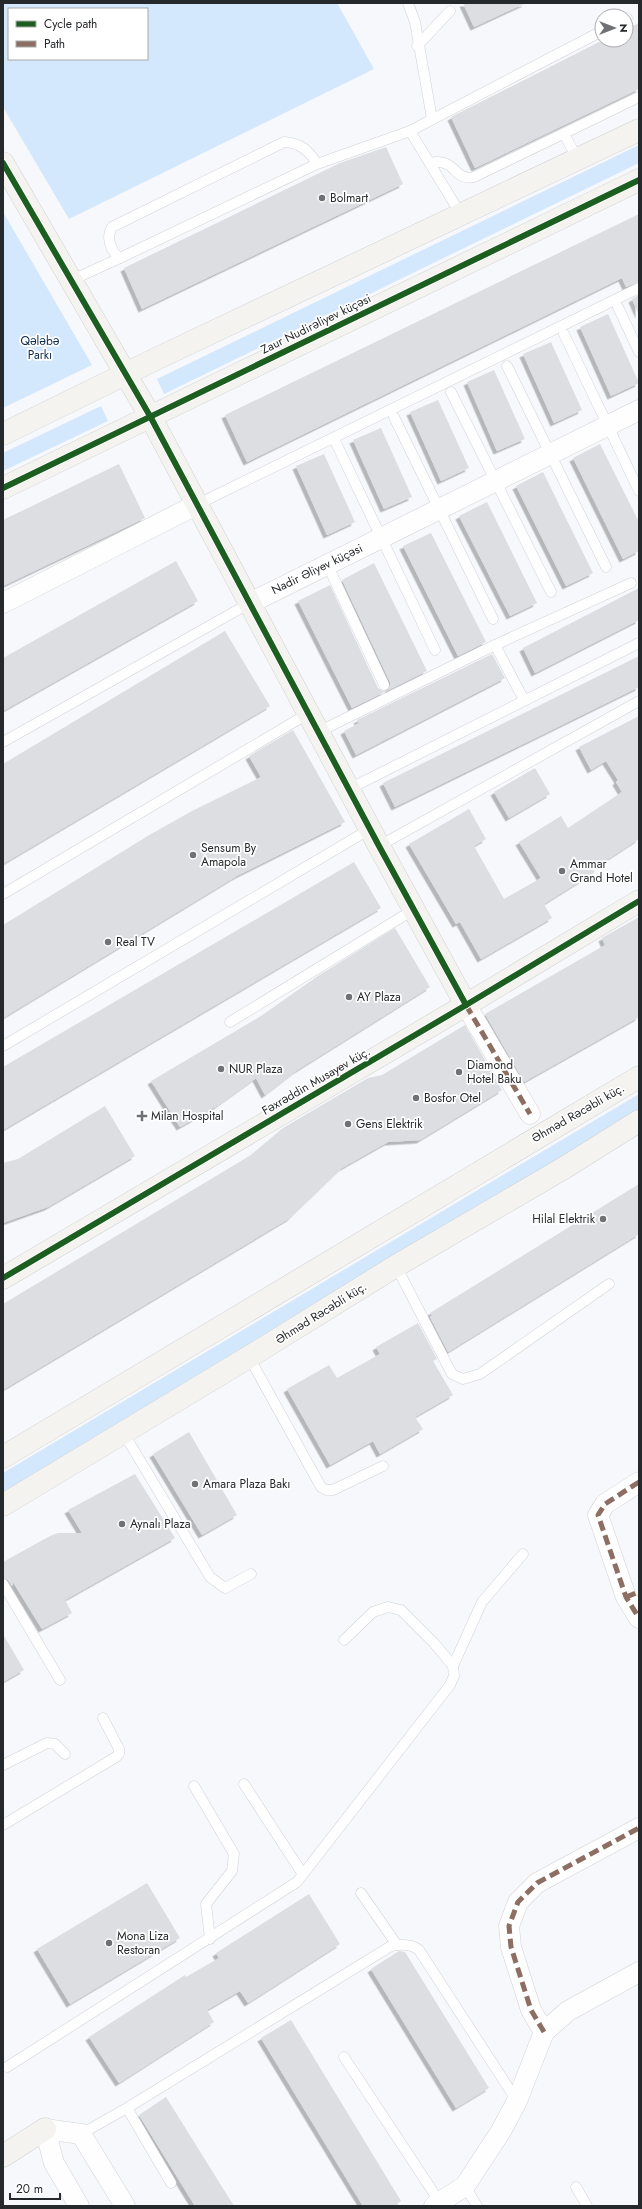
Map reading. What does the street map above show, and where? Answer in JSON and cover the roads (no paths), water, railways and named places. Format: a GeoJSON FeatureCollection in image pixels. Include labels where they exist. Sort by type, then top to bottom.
{"type":"FeatureCollection","features":[{"type":"Feature","properties":{"kind":"street"},"geometry":{"type":"LineString","coordinates":[[3,434],[126,373],[460,213],[639,130]]}},
{"type":"Feature","properties":{"kind":"street"},"geometry":{"type":"LineString","coordinates":[[3,163],[150,416],[196,505],[314,722],[413,910],[466,1005],[530,1114]]}},
{"type":"Feature","properties":{"kind":"street","name":"Zaur Nudirəliyev küçəsi"},"geometry":{"type":"LineString","coordinates":[[3,488],[639,180]]}},
{"type":"Feature","properties":{"kind":"street","name":"Nadir Əliyev küçəsi"},"geometry":{"type":"LineString","coordinates":[[250,603],[639,410]]}},
{"type":"Feature","properties":{"kind":"street"},"geometry":{"type":"LineString","coordinates":[[3,603],[196,505]]}},
{"type":"Feature","properties":{"kind":"street","name":"Fəxrəddin Musayev küç."},"geometry":{"type":"LineString","coordinates":[[3,1278],[466,1005],[639,901]]}},
{"type":"Feature","properties":{"kind":"street","name":"Əhməd Rəcəbli küç."},"geometry":{"type":"LineString","coordinates":[[3,1457],[639,1077]]}},
{"type":"Feature","properties":{"kind":"street","name":"Əhməd Rəcəbli küç."},"geometry":{"type":"LineString","coordinates":[[3,1505],[249,1357],[396,1266],[564,1168],[639,1121]]}},
{"type":"Feature","properties":{"kind":"street"},"geometry":{"type":"LineString","coordinates":[[639,1482],[605,1504],[598,1515],[632,1594],[639,1618]]}},
{"type":"Feature","properties":{"kind":"street"},"geometry":{"type":"LineString","coordinates":[[544,2032],[531,2010],[511,1947],[509,1926],[518,1902],[537,1882],[639,1828]]}},
{"type":"Feature","properties":{"kind":"street"},"geometry":{"type":"LineString","coordinates":[[439,2205],[465,2186],[501,2131],[517,2101],[544,2032],[568,2011],[639,1972]]}},
{"type":"Feature","properties":{"kind":"street"},"geometry":{"type":"LineString","coordinates":[[45,2129],[54,2163],[79,2206]]}},
{"type":"Feature","properties":{"kind":"street"},"geometry":{"type":"LineString","coordinates":[[3,2156],[45,2129],[81,2134],[126,2206]]}},
{"type":"Feature","properties":{"kind":"lane"},"geometry":{"type":"LineString","coordinates":[[408,3],[415,22],[417,46],[432,119]]}},
{"type":"Feature","properties":{"kind":"lane"},"geometry":{"type":"LineString","coordinates":[[417,46],[450,11]]}},
{"type":"Feature","properties":{"kind":"lane"},"geometry":{"type":"LineString","coordinates":[[72,280],[317,164],[410,131],[594,35]]}},
{"type":"Feature","properties":{"kind":"lane"},"geometry":{"type":"LineString","coordinates":[[430,163],[444,162],[467,179],[474,177],[639,97]]}},
{"type":"Feature","properties":{"kind":"lane"},"geometry":{"type":"LineString","coordinates":[[410,131],[460,213]]}},
{"type":"Feature","properties":{"kind":"lane"},"geometry":{"type":"LineString","coordinates":[[564,134],[578,158]]}},
{"type":"Feature","properties":{"kind":"lane"},"geometry":{"type":"LineString","coordinates":[[120,258],[115,255],[110,244],[110,231],[112,226],[284,142],[302,146],[310,152],[317,164]]}},
{"type":"Feature","properties":{"kind":"lane"},"geometry":{"type":"LineString","coordinates":[[196,505],[639,288]]}},
{"type":"Feature","properties":{"kind":"lane"},"geometry":{"type":"LineString","coordinates":[[618,307],[639,352]]}},
{"type":"Feature","properties":{"kind":"lane"},"geometry":{"type":"LineString","coordinates":[[564,334],[606,426],[639,491]]}},
{"type":"Feature","properties":{"kind":"lane"},"geometry":{"type":"LineString","coordinates":[[507,366],[606,567]]}},
{"type":"Feature","properties":{"kind":"lane"},"geometry":{"type":"LineString","coordinates":[[451,392],[551,592]]}},
{"type":"Feature","properties":{"kind":"lane"},"geometry":{"type":"LineString","coordinates":[[394,417],[440,508],[493,619]]}},
{"type":"Feature","properties":{"kind":"lane"},"geometry":{"type":"LineString","coordinates":[[336,443],[435,650]]}},
{"type":"Feature","properties":{"kind":"lane"},"geometry":{"type":"LineString","coordinates":[[327,564],[384,684]]}},
{"type":"Feature","properties":{"kind":"lane"},"geometry":{"type":"LineString","coordinates":[[3,894],[314,722],[495,645],[631,583]]}},
{"type":"Feature","properties":{"kind":"lane","name":"Nadir Əliyev küçəsi"},"geometry":{"type":"LineString","coordinates":[[3,742],[250,603]]}},
{"type":"Feature","properties":{"kind":"lane"},"geometry":{"type":"LineString","coordinates":[[349,789],[639,643]]}},
{"type":"Feature","properties":{"kind":"lane"},"geometry":{"type":"LineString","coordinates":[[495,645],[524,700]]}},
{"type":"Feature","properties":{"kind":"lane"},"geometry":{"type":"LineString","coordinates":[[3,1046],[374,838],[639,701]]}},
{"type":"Feature","properties":{"kind":"lane"},"geometry":{"type":"LineString","coordinates":[[230,1022],[413,910]]}},
{"type":"Feature","properties":{"kind":"lane"},"geometry":{"type":"LineString","coordinates":[[396,1266],[452,1374],[463,1379],[480,1374],[609,1284]]}},
{"type":"Feature","properties":{"kind":"lane"},"geometry":{"type":"LineString","coordinates":[[249,1357],[321,1488],[326,1490],[334,1490],[382,1466]]}},
{"type":"Feature","properties":{"kind":"lane"},"geometry":{"type":"LineString","coordinates":[[123,1432],[210,1577],[224,1588],[251,1574]]}},
{"type":"Feature","properties":{"kind":"lane"},"geometry":{"type":"LineString","coordinates":[[7,2067],[289,1888],[450,1685],[454,1676],[453,1666],[482,1602],[523,1554]]}},
{"type":"Feature","properties":{"kind":"lane"},"geometry":{"type":"LineString","coordinates":[[3,1584],[60,1680]]}},
{"type":"Feature","properties":{"kind":"lane"},"geometry":{"type":"LineString","coordinates":[[344,1640],[373,1612],[388,1607],[401,1610],[434,1642],[453,1666]]}},
{"type":"Feature","properties":{"kind":"lane"},"geometry":{"type":"LineString","coordinates":[[4,1820],[116,1758],[119,1754],[119,1748],[103,1718]]}},
{"type":"Feature","properties":{"kind":"lane"},"geometry":{"type":"LineString","coordinates":[[3,1765],[48,1743],[55,1744],[65,1754]]}},
{"type":"Feature","properties":{"kind":"lane"},"geometry":{"type":"LineString","coordinates":[[244,1784],[302,1873]]}},
{"type":"Feature","properties":{"kind":"lane"},"geometry":{"type":"LineString","coordinates":[[194,1786],[234,1854],[232,1871],[206,1904],[210,1939]]}},
{"type":"Feature","properties":{"kind":"lane"},"geometry":{"type":"LineString","coordinates":[[361,1894],[397,1945]]}},
{"type":"Feature","properties":{"kind":"lane"},"geometry":{"type":"LineString","coordinates":[[81,2134],[127,2108],[384,1950],[397,1945],[410,1945],[420,1950],[517,2101]]}},
{"type":"Feature","properties":{"kind":"lane"},"geometry":{"type":"LineString","coordinates":[[344,2057],[439,2205]]}},
{"type":"Feature","properties":{"kind":"lane"},"geometry":{"type":"LineString","coordinates":[[127,2108],[171,2183]]}},
{"type":"Feature","properties":{"kind":"lane"},"geometry":{"type":"LineString","coordinates":[[465,2186],[477,2206]]}},
{"type":"Feature","properties":{"kind":"lane"},"geometry":{"type":"LineString","coordinates":[[576,2187],[587,2206]]}},
{"type":"Feature","properties":{"kind":"place","name":"Bolmart"},"geometry":{"type":"Point","coordinates":[322,198]}},
{"type":"Feature","properties":{"kind":"place","name":"Sensum By Amapola"},"geometry":{"type":"Point","coordinates":[193,855]}},
{"type":"Feature","properties":{"kind":"place","name":"Ammar Grand Hotel"},"geometry":{"type":"Point","coordinates":[562,871]}},
{"type":"Feature","properties":{"kind":"place","name":"Real TV"},"geometry":{"type":"Point","coordinates":[108,942]}},
{"type":"Feature","properties":{"kind":"place","name":"AY Plaza"},"geometry":{"type":"Point","coordinates":[349,997]}},
{"type":"Feature","properties":{"kind":"place","name":"NUR Plaza"},"geometry":{"type":"Point","coordinates":[221,1069]}},
{"type":"Feature","properties":{"kind":"place","name":"Diamond Hotel Baku"},"geometry":{"type":"Point","coordinates":[459,1072]}},
{"type":"Feature","properties":{"kind":"place","name":"Bosfor Otel"},"geometry":{"type":"Point","coordinates":[416,1098]}},
{"type":"Feature","properties":{"kind":"place","name":"Milan Hospital"},"geometry":{"type":"Point","coordinates":[142,1116]}},
{"type":"Feature","properties":{"kind":"place","name":"Gens Elektrik"},"geometry":{"type":"Point","coordinates":[348,1124]}},
{"type":"Feature","properties":{"kind":"place","name":"Hilal Elektrik"},"geometry":{"type":"Point","coordinates":[603,1219]}},
{"type":"Feature","properties":{"kind":"place","name":"Amara Plaza Bakı"},"geometry":{"type":"Point","coordinates":[195,1484]}},
{"type":"Feature","properties":{"kind":"place","name":"Aynalı Plaza"},"geometry":{"type":"Point","coordinates":[122,1524]}},
{"type":"Feature","properties":{"kind":"place","name":"Mona Liza Restoran"},"geometry":{"type":"Point","coordinates":[109,1943]}},
{"type":"Feature","properties":{"kind":"park label","name":"Qələbə Parkı"},"geometry":{"type":"Point","coordinates":[40,348]}}]}
